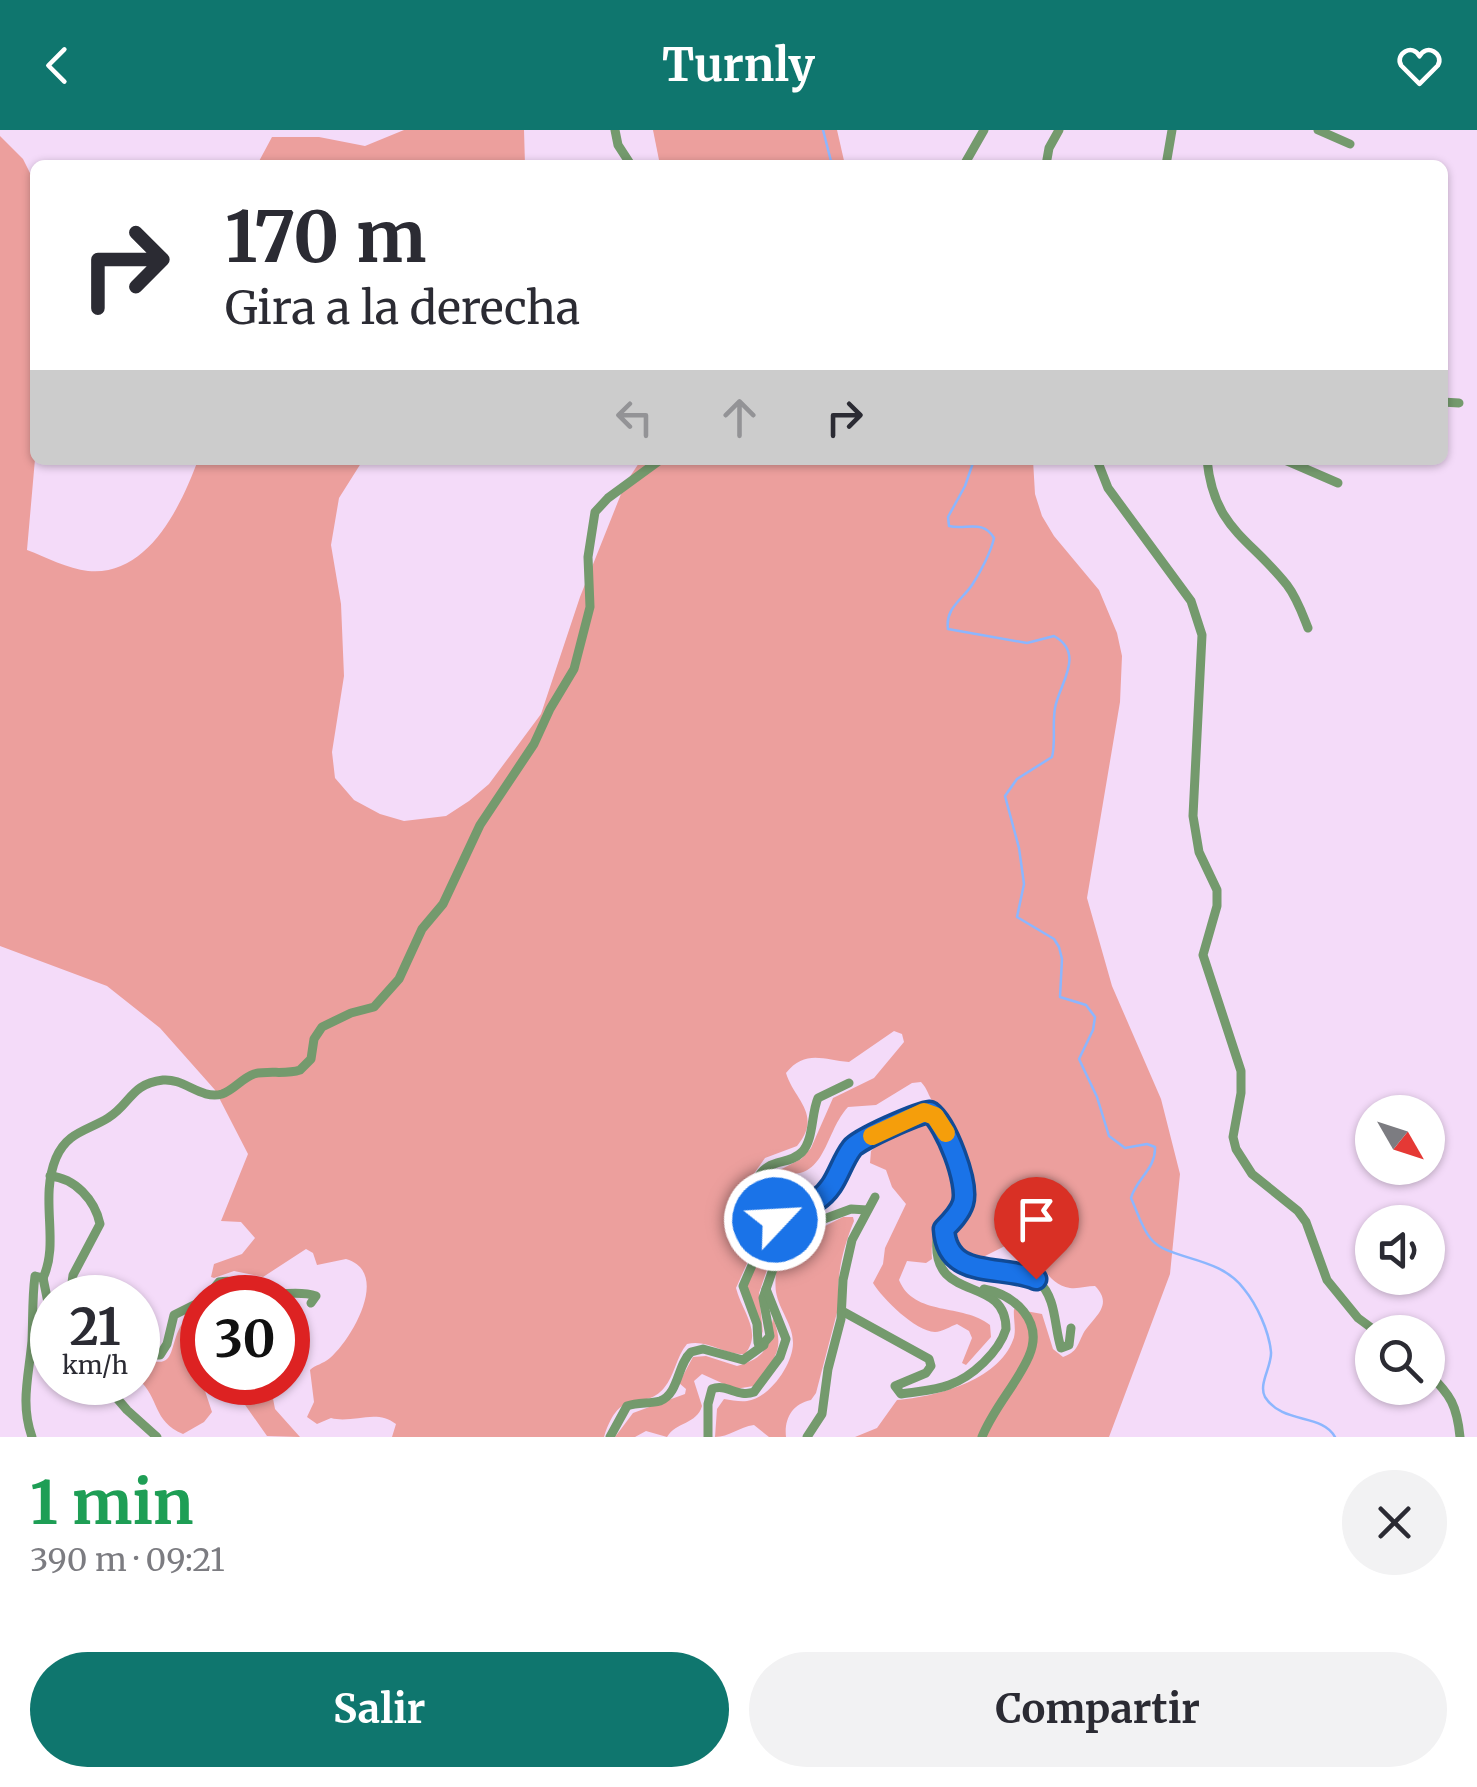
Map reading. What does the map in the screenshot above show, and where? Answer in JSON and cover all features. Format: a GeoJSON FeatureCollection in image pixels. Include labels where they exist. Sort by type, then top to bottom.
{"type":"FeatureCollection","features":[{"type":"Feature","properties":{"kind":"street"},"geometry":{"type":"LineString","coordinates":[[615,130],[618,145],[628,160]]}},
{"type":"Feature","properties":{"kind":"street"},"geometry":{"type":"LineString","coordinates":[[967,160],[984,130]]}},
{"type":"Feature","properties":{"kind":"street"},"geometry":{"type":"LineString","coordinates":[[1047,160],[1059,130]]}},
{"type":"Feature","properties":{"kind":"street"},"geometry":{"type":"LineString","coordinates":[[1167,160],[1172,130]]}},
{"type":"Feature","properties":{"kind":"street"},"geometry":{"type":"LineString","coordinates":[[1318,130],[1350,144]]}},
{"type":"Feature","properties":{"kind":"street"},"geometry":{"type":"LineString","coordinates":[[1448,402],[1459,403]]}},
{"type":"Feature","properties":{"kind":"street"},"geometry":{"type":"LineString","coordinates":[[45,1275],[51,1259],[50,1176],[56,1157],[72,1136],[111,1116],[143,1085],[172,1080],[208,1094],[219,1094],[257,1074],[300,1070],[310,1060],[314,1039],[322,1027],[351,1013],[374,1008],[399,979],[422,929],[444,904],[480,826],[534,744],[572,673],[590,606],[587,562],[593,516],[608,498],[653,465]]}},
{"type":"Feature","properties":{"kind":"street"},"geometry":{"type":"LineString","coordinates":[[1098,465],[1108,488],[1191,601],[1202,635],[1193,816],[1199,852],[1217,890],[1217,906],[1203,955],[1240,1071],[1241,1092],[1233,1137],[1236,1150],[1252,1174],[1306,1222],[1327,1280],[1356,1315]]}},
{"type":"Feature","properties":{"kind":"street"},"geometry":{"type":"LineString","coordinates":[[1208,465],[1222,514],[1288,586],[1308,628]]}},
{"type":"Feature","properties":{"kind":"street"},"geometry":{"type":"LineString","coordinates":[[1297,465],[1338,483]]}},
{"type":"Feature","properties":{"kind":"street"},"geometry":{"type":"LineString","coordinates":[[764,1345],[758,1342],[757,1324],[743,1286],[757,1254],[756,1182],[770,1165],[803,1151],[818,1098],[849,1083]]}},
{"type":"Feature","properties":{"kind":"street"},"geometry":{"type":"LineString","coordinates":[[610,1437],[627,1406],[668,1396],[680,1364],[690,1352],[703,1349],[742,1360],[764,1345],[770,1336],[764,1304],[773,1269],[775,1220],[779,1214],[812,1203],[825,1193],[858,1141],[927,1112],[938,1118],[964,1190],[962,1206],[936,1245],[946,1275],[958,1285],[1007,1296],[1019,1304],[1028,1320],[1032,1344],[1028,1359],[982,1437]]}},
{"type":"Feature","properties":{"kind":"street"},"geometry":{"type":"LineString","coordinates":[[50,1176],[68,1179],[98,1214],[100,1224],[95,1237],[73,1275]]}},
{"type":"Feature","properties":{"kind":"street"},"geometry":{"type":"LineString","coordinates":[[806,1437],[822,1414],[852,1240],[876,1197]]}},
{"type":"Feature","properties":{"kind":"street"},"geometry":{"type":"LineString","coordinates":[[777,1226],[814,1223],[851,1208],[867,1210]]}},
{"type":"Feature","properties":{"kind":"street"},"geometry":{"type":"LineString","coordinates":[[944,1229],[948,1247],[962,1265],[1018,1273],[1038,1281],[1050,1301],[1063,1349],[1070,1342],[1071,1328]]}},
{"type":"Feature","properties":{"kind":"street"},"geometry":{"type":"LineString","coordinates":[[708,1437],[712,1390],[720,1387],[743,1394],[754,1392],[785,1346],[785,1332],[766,1286]]}},
{"type":"Feature","properties":{"kind":"street"},"geometry":{"type":"LineString","coordinates":[[842,1311],[930,1359],[932,1366],[926,1373],[896,1386],[897,1392],[903,1394],[958,1381],[1000,1343],[1006,1329],[1005,1316],[993,1299],[976,1288]]}},
{"type":"Feature","properties":{"kind":"street"},"geometry":{"type":"LineString","coordinates":[[310,1294],[316,1296],[311,1303]]}},
{"type":"Feature","properties":{"kind":"street"},"geometry":{"type":"LineString","coordinates":[[160,1354],[167,1344],[174,1315],[180,1312]]}},
{"type":"Feature","properties":{"kind":"street"},"geometry":{"type":"LineString","coordinates":[[30,1355],[24,1396],[25,1417],[32,1437]]}},
{"type":"Feature","properties":{"kind":"street"},"geometry":{"type":"LineString","coordinates":[[1445,1391],[1458,1410],[1460,1437]]}},
{"type":"Feature","properties":{"kind":"street"},"geometry":{"type":"LineString","coordinates":[[123,1405],[157,1437]]}},
{"type":"Feature","properties":{"kind":"shaded area"},"geometry":{"type":"Polygon","coordinates":[[[404,130],[524,130],[525,160],[260,160],[272,137],[319,137],[365,146],[404,130]]]}},
{"type":"Feature","properties":{"kind":"shaded area"},"geometry":{"type":"Polygon","coordinates":[[[653,130],[837,130],[844,160],[659,160],[653,130]]]}},
{"type":"Feature","properties":{"kind":"shaded area"},"geometry":{"type":"Polygon","coordinates":[[[0,136],[23,159],[30,173],[30,465],[34,465],[27,550],[88,571],[109,570],[128,563],[145,551],[172,517],[196,465],[360,465],[339,498],[331,545],[341,604],[344,676],[332,752],[335,778],[354,800],[380,814],[404,821],[446,816],[489,784],[541,714],[580,597],[625,484],[638,465],[1033,465],[1035,494],[1042,516],[1099,590],[1122,656],[1120,702],[1087,898],[1112,986],[1161,1099],[1180,1174],[1170,1274],[1109,1437],[855,1437],[877,1428],[897,1400],[946,1391],[994,1366],[1013,1340],[1014,1309],[1042,1314],[1053,1349],[1063,1357],[1076,1348],[1100,1312],[1103,1300],[1095,1286],[1073,1288],[1053,1280],[1033,1251],[1019,1239],[979,1259],[962,1248],[954,1228],[968,1195],[967,1163],[955,1132],[921,1082],[912,1083],[876,1105],[848,1107],[815,1164],[793,1174],[776,1172],[801,1159],[811,1148],[833,1098],[874,1078],[904,1042],[902,1034],[894,1031],[849,1062],[808,1058],[786,1073],[804,1108],[807,1125],[797,1146],[765,1158],[748,1182],[746,1206],[753,1250],[736,1288],[752,1330],[745,1354],[687,1344],[664,1388],[648,1399],[625,1404],[611,1420],[604,1437],[392,1437],[396,1424],[380,1417],[331,1418],[317,1424],[307,1417],[314,1402],[310,1370],[339,1349],[357,1322],[367,1291],[366,1277],[359,1266],[346,1259],[317,1265],[313,1253],[306,1249],[266,1275],[234,1271],[211,1275],[214,1264],[242,1254],[255,1238],[241,1222],[221,1221],[248,1154],[215,1090],[160,1028],[107,986],[0,946],[0,136]]]}},
{"type":"Feature","properties":{"kind":"shaded area"},"geometry":{"type":"Polygon","coordinates":[[[926,1123],[938,1132],[950,1154],[956,1199],[934,1240],[932,1259],[926,1263],[907,1261],[899,1280],[916,1300],[979,1318],[990,1325],[991,1337],[966,1365],[962,1363],[972,1338],[969,1331],[957,1324],[935,1332],[918,1326],[873,1283],[906,1204],[892,1187],[886,1170],[870,1163],[871,1151],[926,1123]]]}},
{"type":"Feature","properties":{"kind":"shaded area"},"geometry":{"type":"Polygon","coordinates":[[[775,1200],[786,1205],[774,1216],[769,1233],[770,1261],[759,1293],[763,1334],[748,1284],[758,1228],[775,1200]]]}},
{"type":"Feature","properties":{"kind":"shaded area"},"geometry":{"type":"Polygon","coordinates":[[[843,1217],[853,1217],[854,1221],[841,1262],[839,1305],[816,1393],[791,1413],[786,1437],[769,1437],[754,1425],[715,1437],[717,1409],[724,1399],[747,1401],[764,1394],[779,1379],[792,1351],[792,1336],[776,1287],[781,1238],[789,1232],[817,1230],[843,1217]]]}},
{"type":"Feature","properties":{"kind":"shaded area"},"geometry":{"type":"Polygon","coordinates":[[[773,1318],[778,1347],[754,1386],[735,1389],[702,1374],[694,1381],[702,1406],[691,1420],[667,1437],[646,1431],[635,1437],[615,1437],[633,1413],[685,1394],[686,1389],[679,1383],[693,1357],[706,1356],[737,1366],[761,1354],[768,1343],[773,1318]]]}},
{"type":"Feature","properties":{"kind":"shaded area"},"geometry":{"type":"Polygon","coordinates":[[[180,1328],[180,1405],[210,1405],[212,1412],[204,1422],[183,1434],[166,1423],[156,1405],[160,1405],[160,1362],[170,1355],[180,1328]]]}},
{"type":"Feature","properties":{"kind":"shaded area"},"geometry":{"type":"Polygon","coordinates":[[[245,1405],[274,1405],[300,1437],[267,1436],[245,1405]]]}},
{"type":"Feature","properties":{"kind":"waterway"},"geometry":{"type":"LineString","coordinates":[[823,130],[831,160]]}},
{"type":"Feature","properties":{"kind":"waterway"},"geometry":{"type":"LineString","coordinates":[[972,465],[948,517],[949,526],[979,527],[994,538],[975,580],[952,610],[948,629],[1027,643],[1054,636],[1063,643],[1069,660],[1055,708],[1052,757],[1017,779],[1005,796],[1024,884],[1017,917],[1054,939],[1062,959],[1060,997],[1086,1005],[1095,1017],[1079,1059],[1109,1136],[1125,1148],[1147,1144],[1155,1147],[1152,1162],[1131,1198],[1145,1230],[1159,1246],[1234,1278],[1262,1319],[1270,1344],[1271,1357],[1263,1386],[1265,1397],[1282,1412],[1321,1425],[1335,1437]]}},
{"type":"Feature","properties":{"kind":"slow traffic"},"geometry":{"type":"LineString","coordinates":[[872,1136],[924,1112],[935,1116],[946,1133]]}},
{"type":"Feature","properties":{"kind":"route"},"geometry":{"type":"LineString","coordinates":[[775,1220],[782,1213],[820,1198],[835,1182],[858,1141],[917,1114],[930,1112],[938,1118],[949,1141],[964,1190],[962,1206],[944,1229],[951,1253],[962,1265],[1036,1279]]}}]}
